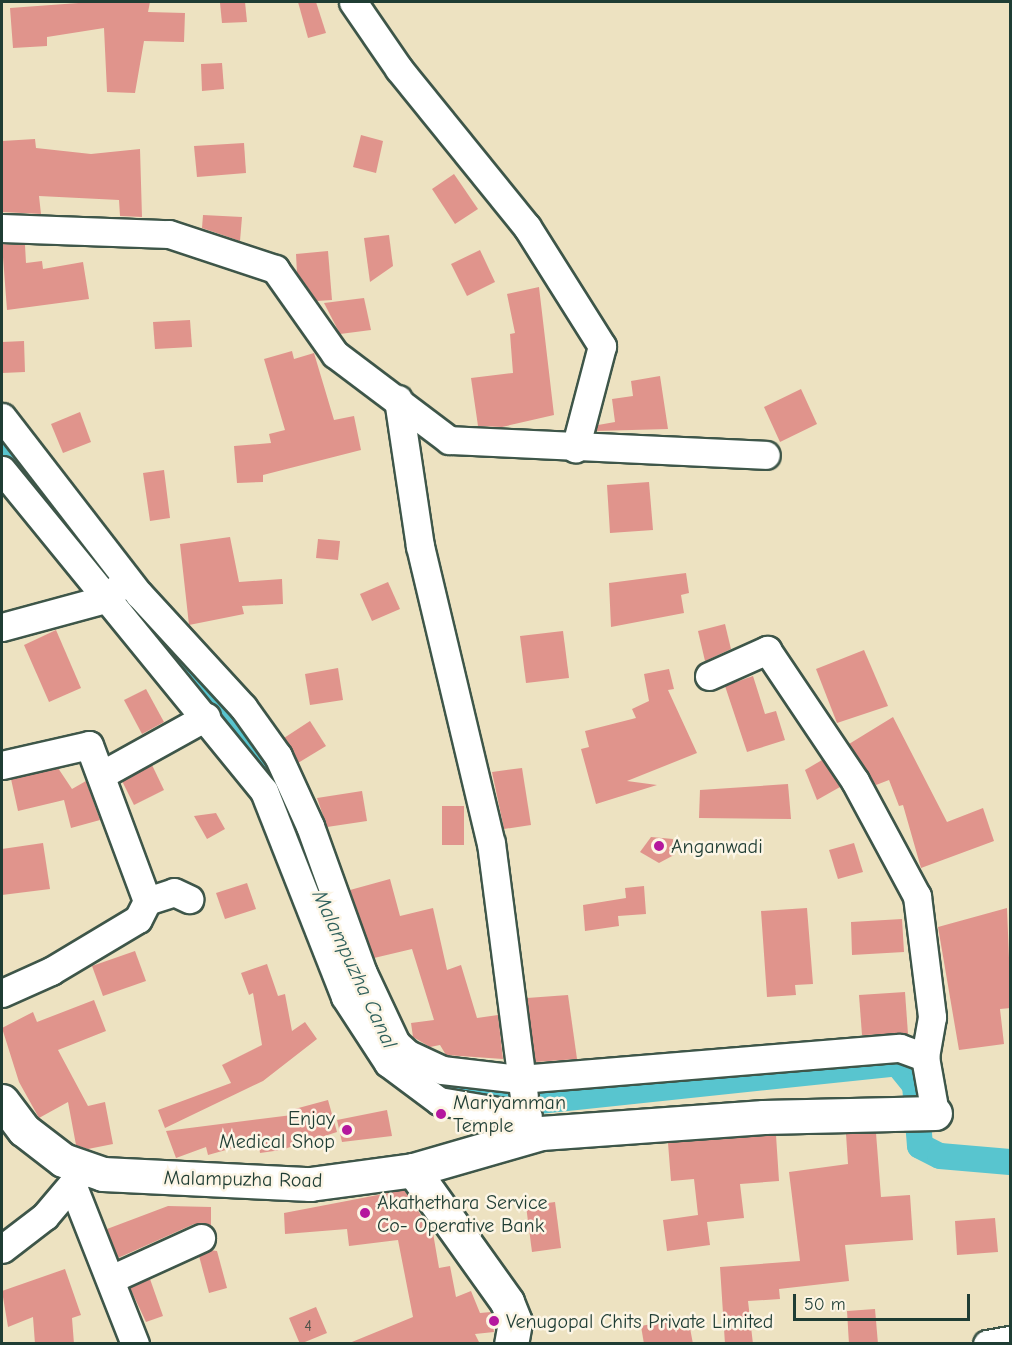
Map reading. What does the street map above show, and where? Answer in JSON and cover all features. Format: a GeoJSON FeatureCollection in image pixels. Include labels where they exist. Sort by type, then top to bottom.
{"type":"FeatureCollection","features":[{"type":"Feature","properties":{"kind":"main road","name":"Malampuzha Road"},"geometry":{"type":"LineString","coordinates":[[2,1101],[24,1130],[63,1160],[79,1176],[102,1174],[310,1184],[414,1170],[535,1124],[919,1112]]}},
{"type":"Feature","properties":{"kind":"main road"},"geometry":{"type":"LineString","coordinates":[[414,1170],[507,1302],[515,1322],[511,1344]]}},
{"type":"Feature","properties":{"kind":"street"},"geometry":{"type":"LineString","coordinates":[[353,2],[399,69],[526,227],[602,346],[575,449]]}},
{"type":"Feature","properties":{"kind":"street"},"geometry":{"type":"LineString","coordinates":[[2,228],[169,234],[276,269],[335,354],[398,399],[449,440],[575,449],[766,455]]}},
{"type":"Feature","properties":{"kind":"street"},"geometry":{"type":"LineString","coordinates":[[398,399],[420,546],[491,843],[520,1079],[535,1124]]}},
{"type":"Feature","properties":{"kind":"street"},"geometry":{"type":"LineString","coordinates":[[2,417],[128,580],[193,659],[243,706],[278,756],[396,1043],[442,1070],[520,1079],[900,1048],[925,1057]]}},
{"type":"Feature","properties":{"kind":"street"},"geometry":{"type":"LineString","coordinates":[[2,470],[105,599],[206,717],[264,791],[345,997],[388,1063],[439,1101],[535,1124]]}},
{"type":"Feature","properties":{"kind":"street"},"geometry":{"type":"LineString","coordinates":[[2,627],[105,599],[128,580]]}},
{"type":"Feature","properties":{"kind":"street"},"geometry":{"type":"LineString","coordinates":[[709,676],[766,650],[860,790],[917,896],[932,1017],[919,1112]]}},
{"type":"Feature","properties":{"kind":"street"},"geometry":{"type":"LineString","coordinates":[[103,774],[206,717]]}},
{"type":"Feature","properties":{"kind":"street"},"geometry":{"type":"LineString","coordinates":[[2,765],[89,745],[103,774],[147,901]]}},
{"type":"Feature","properties":{"kind":"street"},"geometry":{"type":"LineString","coordinates":[[2,993],[51,972],[138,919],[147,901],[174,892],[189,898]]}},
{"type":"Feature","properties":{"kind":"street"},"geometry":{"type":"LineString","coordinates":[[2,1249],[45,1216],[79,1176]]}},
{"type":"Feature","properties":{"kind":"street"},"geometry":{"type":"LineString","coordinates":[[79,1176],[111,1279],[135,1344]]}},
{"type":"Feature","properties":{"kind":"street"},"geometry":{"type":"LineString","coordinates":[[111,1279],[201,1238]]}},
{"type":"Feature","properties":{"kind":"street"},"geometry":{"type":"LineString","coordinates":[[987,1344],[1011,1340]]}},
{"type":"Feature","properties":{"kind":"building"},"geometry":{"type":"Polygon","coordinates":[[[92,2],[150,2],[148,12],[185,13],[184,42],[144,41],[135,93],[107,92],[104,28],[47,37],[47,46],[13,48],[10,8],[92,2]]]}},
{"type":"Feature","properties":{"kind":"building"},"geometry":{"type":"Polygon","coordinates":[[[245,2],[247,22],[222,23],[220,3],[245,2]]]}},
{"type":"Feature","properties":{"kind":"building"},"geometry":{"type":"Polygon","coordinates":[[[298,2],[316,2],[326,33],[308,38],[298,2]]]}},
{"type":"Feature","properties":{"kind":"building"},"geometry":{"type":"Polygon","coordinates":[[[222,63],[224,89],[202,91],[201,64],[222,63]]]}},
{"type":"Feature","properties":{"kind":"building"},"geometry":{"type":"Polygon","coordinates":[[[361,135],[383,141],[376,173],[353,167],[361,135]]]}},
{"type":"Feature","properties":{"kind":"building"},"geometry":{"type":"Polygon","coordinates":[[[35,139],[36,148],[91,154],[140,149],[142,217],[120,216],[119,200],[39,196],[41,214],[2,212],[2,141],[35,139]]]}},
{"type":"Feature","properties":{"kind":"building"},"geometry":{"type":"Polygon","coordinates":[[[244,143],[246,173],[197,177],[194,146],[244,143]]]}},
{"type":"Feature","properties":{"kind":"building"},"geometry":{"type":"Polygon","coordinates":[[[454,174],[478,209],[455,224],[432,189],[454,174]]]}},
{"type":"Feature","properties":{"kind":"building"},"geometry":{"type":"Polygon","coordinates":[[[203,215],[242,217],[240,241],[202,228],[203,215]]]}},
{"type":"Feature","properties":{"kind":"building"},"geometry":{"type":"Polygon","coordinates":[[[389,235],[393,266],[370,282],[364,238],[389,235]]]}},
{"type":"Feature","properties":{"kind":"building"},"geometry":{"type":"Polygon","coordinates":[[[2,244],[25,245],[26,263],[42,261],[43,269],[83,262],[89,299],[7,310],[2,244]]]}},
{"type":"Feature","properties":{"kind":"building"},"geometry":{"type":"Polygon","coordinates":[[[480,250],[495,282],[467,296],[451,264],[480,250]]]}},
{"type":"Feature","properties":{"kind":"building"},"geometry":{"type":"Polygon","coordinates":[[[328,251],[332,300],[317,301],[297,273],[296,254],[328,251]]]}},
{"type":"Feature","properties":{"kind":"building"},"geometry":{"type":"Polygon","coordinates":[[[539,287],[554,415],[502,427],[478,426],[471,378],[513,373],[510,334],[515,333],[507,294],[539,287]]]}},
{"type":"Feature","properties":{"kind":"building"},"geometry":{"type":"Polygon","coordinates":[[[364,298],[371,330],[340,334],[324,303],[364,298]]]}},
{"type":"Feature","properties":{"kind":"building"},"geometry":{"type":"Polygon","coordinates":[[[190,320],[192,347],[155,349],[153,322],[190,320]]]}},
{"type":"Feature","properties":{"kind":"building"},"geometry":{"type":"Polygon","coordinates":[[[24,341],[25,372],[2,373],[2,342],[24,341]]]}},
{"type":"Feature","properties":{"kind":"building"},"geometry":{"type":"Polygon","coordinates":[[[292,351],[294,359],[314,353],[334,420],[354,416],[361,450],[263,475],[263,482],[237,483],[234,446],[271,443],[269,434],[285,430],[264,359],[292,351]]]}},
{"type":"Feature","properties":{"kind":"building"},"geometry":{"type":"Polygon","coordinates":[[[660,376],[668,429],[596,431],[598,425],[615,422],[612,399],[633,396],[631,381],[660,376]]]}},
{"type":"Feature","properties":{"kind":"building"},"geometry":{"type":"Polygon","coordinates":[[[801,389],[817,424],[780,442],[764,407],[801,389]]]}},
{"type":"Feature","properties":{"kind":"building"},"geometry":{"type":"Polygon","coordinates":[[[80,412],[91,442],[63,453],[51,424],[80,412]]]}},
{"type":"Feature","properties":{"kind":"building"},"geometry":{"type":"Polygon","coordinates":[[[164,470],[170,518],[150,521],[143,473],[164,470]]]}},
{"type":"Feature","properties":{"kind":"building"},"geometry":{"type":"Polygon","coordinates":[[[649,482],[653,530],[610,533],[607,485],[649,482]]]}},
{"type":"Feature","properties":{"kind":"building"},"geometry":{"type":"Polygon","coordinates":[[[230,537],[239,582],[282,579],[283,604],[242,606],[244,614],[189,625],[180,544],[230,537]]]}},
{"type":"Feature","properties":{"kind":"building"},"geometry":{"type":"Polygon","coordinates":[[[318,539],[340,541],[338,560],[316,558],[318,539]]]}},
{"type":"Feature","properties":{"kind":"building"},"geometry":{"type":"Polygon","coordinates":[[[686,573],[689,593],[681,595],[684,613],[611,627],[609,583],[686,573]]]}},
{"type":"Feature","properties":{"kind":"building"},"geometry":{"type":"Polygon","coordinates":[[[388,582],[400,609],[372,621],[360,594],[388,582]]]}},
{"type":"Feature","properties":{"kind":"building"},"geometry":{"type":"Polygon","coordinates":[[[725,624],[731,649],[705,661],[698,631],[725,624]]]}},
{"type":"Feature","properties":{"kind":"building"},"geometry":{"type":"Polygon","coordinates":[[[56,630],[81,688],[49,702],[24,645],[56,630]]]}},
{"type":"Feature","properties":{"kind":"building"},"geometry":{"type":"Polygon","coordinates":[[[563,631],[569,678],[526,683],[520,636],[563,631]]]}},
{"type":"Feature","properties":{"kind":"building"},"geometry":{"type":"Polygon","coordinates":[[[864,650],[888,706],[837,723],[816,669],[864,650]]]}},
{"type":"Feature","properties":{"kind":"building"},"geometry":{"type":"Polygon","coordinates":[[[338,668],[343,700],[310,705],[305,674],[338,668]]]}},
{"type":"Feature","properties":{"kind":"building"},"geometry":{"type":"Polygon","coordinates":[[[669,669],[674,689],[668,690],[697,753],[627,781],[657,785],[596,804],[581,749],[589,747],[585,731],[636,718],[632,709],[649,701],[644,674],[669,669]]]}},
{"type":"Feature","properties":{"kind":"building"},"geometry":{"type":"Polygon","coordinates":[[[753,676],[765,714],[776,711],[785,740],[747,752],[725,686],[753,676]]]}},
{"type":"Feature","properties":{"kind":"building"},"geometry":{"type":"Polygon","coordinates":[[[146,689],[164,722],[142,734],[124,700],[146,689]]]}},
{"type":"Feature","properties":{"kind":"building"},"geometry":{"type":"Polygon","coordinates":[[[893,717],[947,822],[983,808],[994,841],[921,868],[903,805],[899,806],[889,780],[876,785],[849,744],[893,717]]]}},
{"type":"Feature","properties":{"kind":"building"},"geometry":{"type":"Polygon","coordinates":[[[310,721],[326,746],[298,763],[284,738],[310,721]]]}},
{"type":"Feature","properties":{"kind":"building"},"geometry":{"type":"Polygon","coordinates":[[[822,760],[840,787],[817,800],[805,770],[822,760]]]}},
{"type":"Feature","properties":{"kind":"building"},"geometry":{"type":"Polygon","coordinates":[[[152,765],[164,790],[134,805],[122,781],[152,765]]]}},
{"type":"Feature","properties":{"kind":"building"},"geometry":{"type":"Polygon","coordinates":[[[58,768],[72,789],[86,781],[100,820],[71,828],[64,800],[18,811],[11,779],[58,768]]]}},
{"type":"Feature","properties":{"kind":"building"},"geometry":{"type":"Polygon","coordinates":[[[522,768],[531,825],[504,829],[492,772],[522,768]]]}},
{"type":"Feature","properties":{"kind":"building"},"geometry":{"type":"Polygon","coordinates":[[[788,784],[791,819],[699,818],[700,790],[788,784]]]}},
{"type":"Feature","properties":{"kind":"building"},"geometry":{"type":"Polygon","coordinates":[[[362,791],[367,821],[327,827],[317,798],[362,791]]]}},
{"type":"Feature","properties":{"kind":"building"},"geometry":{"type":"Polygon","coordinates":[[[442,806],[464,806],[464,845],[442,845],[442,806]]]}},
{"type":"Feature","properties":{"kind":"building"},"geometry":{"type":"Polygon","coordinates":[[[216,813],[225,829],[207,839],[194,816],[216,813]]]}},
{"type":"Feature","properties":{"kind":"building","name":"Anganwadi"},"geometry":{"type":"Polygon","coordinates":[[[651,837],[673,839],[674,855],[659,863],[640,852],[651,837]]]}},
{"type":"Feature","properties":{"kind":"building"},"geometry":{"type":"Polygon","coordinates":[[[43,843],[50,889],[2,895],[2,849],[43,843]]]}},
{"type":"Feature","properties":{"kind":"building"},"geometry":{"type":"Polygon","coordinates":[[[854,843],[863,872],[838,879],[829,850],[854,843]]]}},
{"type":"Feature","properties":{"kind":"building"},"geometry":{"type":"Polygon","coordinates":[[[390,879],[400,916],[433,908],[447,970],[461,965],[477,1018],[498,1015],[503,1059],[446,1055],[440,1045],[430,1047],[413,1037],[411,1023],[434,1020],[412,949],[374,958],[350,890],[390,879]]]}},
{"type":"Feature","properties":{"kind":"building"},"geometry":{"type":"Polygon","coordinates":[[[247,883],[256,909],[225,919],[216,893],[247,883]]]}},
{"type":"Feature","properties":{"kind":"building"},"geometry":{"type":"Polygon","coordinates":[[[644,886],[646,914],[618,916],[619,926],[585,931],[583,905],[626,898],[625,888],[644,886]]]}},
{"type":"Feature","properties":{"kind":"building"},"geometry":{"type":"Polygon","coordinates":[[[807,908],[813,984],[795,985],[796,995],[767,997],[761,911],[807,908]]]}},
{"type":"Feature","properties":{"kind":"building"},"geometry":{"type":"Polygon","coordinates":[[[1007,908],[1011,1008],[1000,1009],[1004,1044],[959,1050],[938,927],[1007,908]]]}},
{"type":"Feature","properties":{"kind":"building"},"geometry":{"type":"Polygon","coordinates":[[[902,919],[904,952],[852,955],[851,922],[902,919]]]}},
{"type":"Feature","properties":{"kind":"building"},"geometry":{"type":"Polygon","coordinates":[[[135,951],[146,981],[103,996],[92,966],[135,951]]]}},
{"type":"Feature","properties":{"kind":"building"},"geometry":{"type":"Polygon","coordinates":[[[267,964],[278,996],[285,994],[292,1031],[305,1022],[317,1039],[263,1081],[165,1128],[158,1110],[231,1083],[222,1065],[262,1045],[253,993],[249,995],[241,973],[267,964]]]}},
{"type":"Feature","properties":{"kind":"building"},"geometry":{"type":"Polygon","coordinates":[[[905,992],[908,1034],[862,1035],[859,995],[905,992]]]}},
{"type":"Feature","properties":{"kind":"building"},"geometry":{"type":"Polygon","coordinates":[[[568,995],[577,1059],[535,1062],[527,998],[568,995]]]}},
{"type":"Feature","properties":{"kind":"building"},"geometry":{"type":"Polygon","coordinates":[[[94,1000],[106,1031],[58,1050],[88,1106],[105,1102],[113,1144],[88,1149],[76,1145],[68,1102],[39,1118],[19,1082],[2,1028],[33,1012],[37,1022],[94,1000]]]}},
{"type":"Feature","properties":{"kind":"building"},"geometry":{"type":"Polygon","coordinates":[[[328,1100],[337,1132],[281,1150],[260,1153],[258,1141],[208,1155],[206,1147],[176,1158],[166,1131],[292,1115],[291,1110],[328,1100]]]}},
{"type":"Feature","properties":{"kind":"building"},"geometry":{"type":"Polygon","coordinates":[[[387,1110],[392,1136],[342,1142],[337,1120],[387,1110]]]}},
{"type":"Feature","properties":{"kind":"building"},"geometry":{"type":"Polygon","coordinates":[[[876,1133],[881,1197],[910,1195],[913,1240],[845,1245],[849,1281],[779,1289],[780,1299],[748,1301],[753,1344],[725,1344],[720,1267],[800,1261],[789,1172],[848,1164],[846,1134],[876,1133]]]}},
{"type":"Feature","properties":{"kind":"building"},"geometry":{"type":"Polygon","coordinates":[[[776,1135],[779,1181],[740,1184],[744,1218],[707,1222],[710,1245],[667,1251],[663,1220],[698,1215],[694,1179],[671,1181],[668,1143],[776,1135]]]}},
{"type":"Feature","properties":{"kind":"building"},"geometry":{"type":"Polygon","coordinates":[[[404,1190],[433,1233],[439,1268],[450,1266],[456,1297],[471,1291],[480,1313],[491,1312],[494,1332],[475,1334],[480,1344],[347,1344],[413,1317],[398,1240],[349,1246],[347,1229],[285,1234],[284,1213],[404,1190]]]}},
{"type":"Feature","properties":{"kind":"building"},"geometry":{"type":"Polygon","coordinates":[[[555,1202],[561,1248],[532,1252],[526,1206],[555,1202]]]}},
{"type":"Feature","properties":{"kind":"building"},"geometry":{"type":"Polygon","coordinates":[[[168,1206],[211,1207],[211,1226],[194,1224],[118,1258],[107,1229],[168,1206]]]}},
{"type":"Feature","properties":{"kind":"building"},"geometry":{"type":"Polygon","coordinates":[[[995,1218],[998,1252],[957,1255],[955,1221],[995,1218]]]}},
{"type":"Feature","properties":{"kind":"building"},"geometry":{"type":"Polygon","coordinates":[[[210,1250],[217,1251],[227,1288],[209,1293],[199,1256],[210,1250]]]}},
{"type":"Feature","properties":{"kind":"building"},"geometry":{"type":"Polygon","coordinates":[[[65,1269],[81,1315],[72,1318],[74,1344],[35,1344],[33,1317],[8,1327],[2,1291],[65,1269]]]}},
{"type":"Feature","properties":{"kind":"building"},"geometry":{"type":"Polygon","coordinates":[[[150,1279],[163,1316],[146,1322],[130,1288],[150,1279]]]}},
{"type":"Feature","properties":{"kind":"building"},"geometry":{"type":"Polygon","coordinates":[[[316,1307],[327,1333],[300,1344],[289,1318],[316,1307]]]}},
{"type":"Feature","properties":{"kind":"building"},"geometry":{"type":"Polygon","coordinates":[[[875,1309],[878,1344],[849,1344],[847,1311],[875,1309]]]}},
{"type":"Feature","properties":{"kind":"building"},"geometry":{"type":"Polygon","coordinates":[[[688,1317],[693,1344],[644,1344],[641,1326],[688,1317]]]}},
{"type":"Feature","properties":{"kind":"waterway","name":"Malampuzha Canal"},"geometry":{"type":"LineString","coordinates":[[2,445],[108,575]]}},
{"type":"Feature","properties":{"kind":"waterway","name":"Malampuzha Canal"},"geometry":{"type":"LineString","coordinates":[[162,638],[245,740],[288,807],[339,940]]}},
{"type":"Feature","properties":{"kind":"waterway","name":"Malampuzha Canal"},"geometry":{"type":"LineString","coordinates":[[410,1066],[479,1100],[529,1102],[897,1063],[915,1085],[920,1146],[940,1156],[1010,1162]]}},
{"type":"Feature","properties":{"kind":"place","name":"Anganwadi"},"geometry":{"type":"Point","coordinates":[659,846]}},
{"type":"Feature","properties":{"kind":"place","name":"Mariyamman Temple"},"geometry":{"type":"Point","coordinates":[441,1114]}},
{"type":"Feature","properties":{"kind":"place","name":"Enjay Medical Shop"},"geometry":{"type":"Point","coordinates":[347,1130]}},
{"type":"Feature","properties":{"kind":"place","name":"Akathethara Service Co- Operative Bank"},"geometry":{"type":"Point","coordinates":[365,1213]}},
{"type":"Feature","properties":{"kind":"place","name":"Venugopal Chits Private Limited"},"geometry":{"type":"Point","coordinates":[494,1321]}}]}
